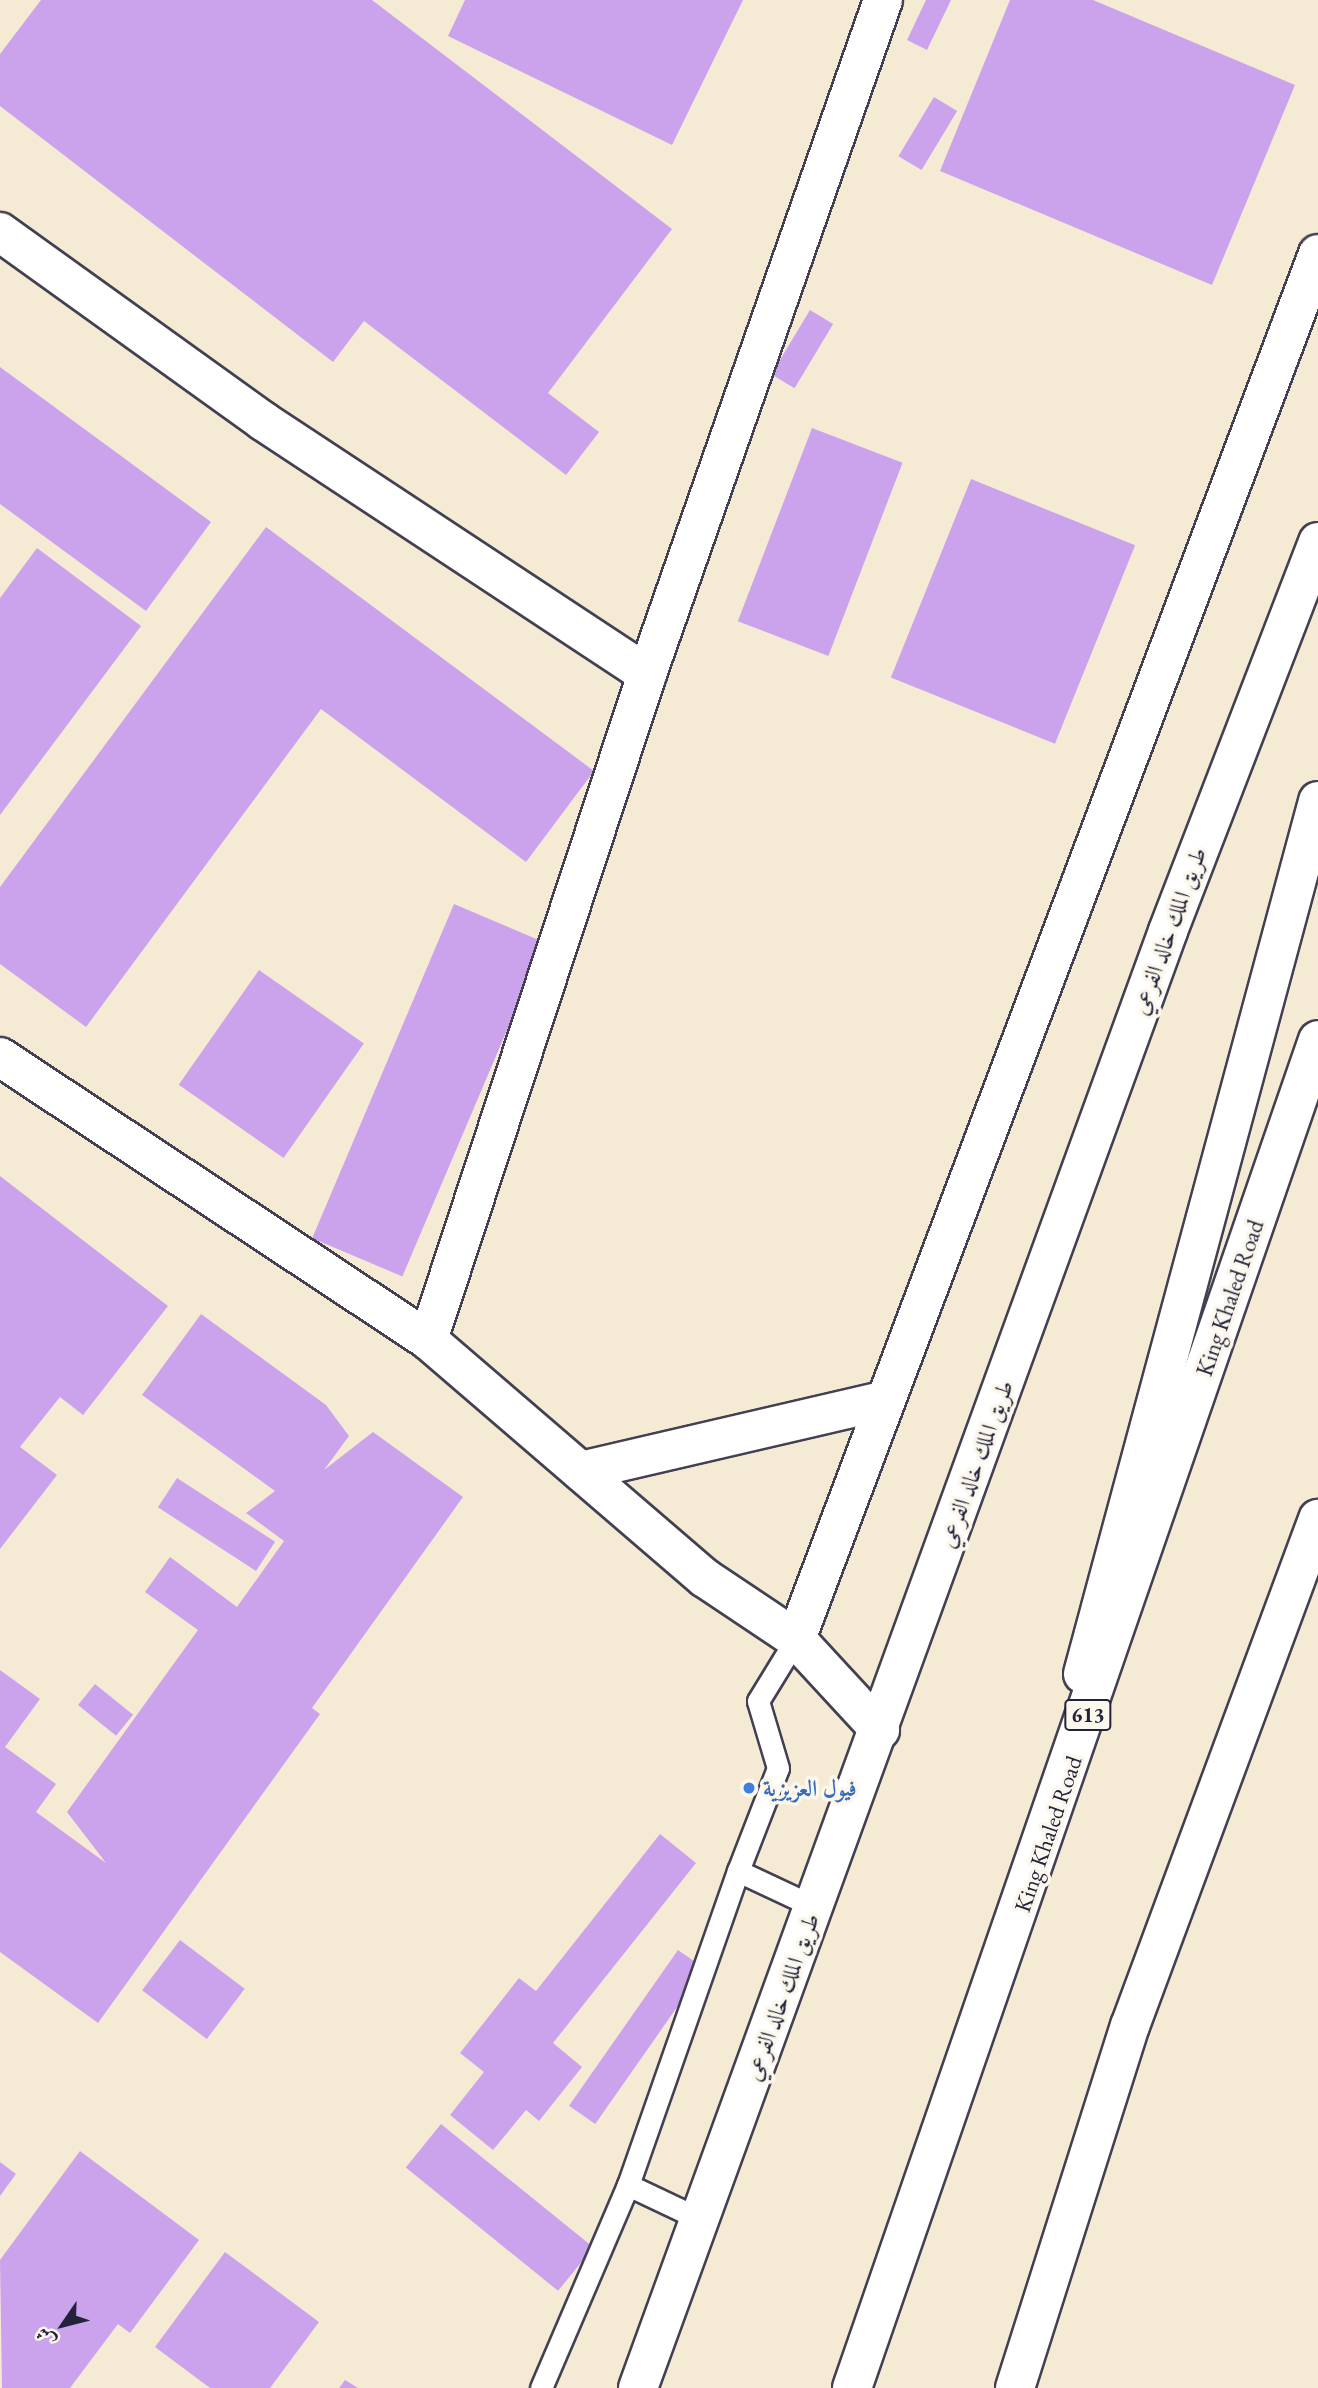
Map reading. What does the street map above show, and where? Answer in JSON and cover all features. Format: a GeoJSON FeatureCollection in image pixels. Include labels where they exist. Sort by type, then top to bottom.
{"type":"FeatureCollection","features":[{"type":"Feature","properties":{"kind":"main road"},"geometry":{"type":"LineString","coordinates":[[428,1340],[647,674],[883,0]]}},
{"type":"Feature","properties":{"kind":"main road"},"geometry":{"type":"LineString","coordinates":[[0,232],[263,421],[647,674]]}},
{"type":"Feature","properties":{"kind":"main road"},"geometry":{"type":"LineString","coordinates":[[796,1639],[1318,254]]}},
{"type":"Feature","properties":{"kind":"main road","name":"طريق الملك خالد الفرعي"},"geometry":{"type":"LineString","coordinates":[[638,2388],[880,1730],[1168,931],[1318,542]]}},
{"type":"Feature","properties":{"kind":"main road"},"geometry":{"type":"LineString","coordinates":[[1013,1936],[1318,801]]}},
{"type":"Feature","properties":{"kind":"main road","name":"King Khaled Road"},"geometry":{"type":"LineString","coordinates":[[852,2388],[1013,1936],[1318,1040]]}},
{"type":"Feature","properties":{"kind":"main road"},"geometry":{"type":"LineString","coordinates":[[0,1056],[428,1340],[705,1578],[796,1639],[880,1730]]}},
{"type":"Feature","properties":{"kind":"main road"},"geometry":{"type":"LineString","coordinates":[[581,1471],[886,1400]]}},
{"type":"Feature","properties":{"kind":"main road"},"geometry":{"type":"LineString","coordinates":[[1015,2388],[1130,2026],[1318,1519]]}},
{"type":"Feature","properties":{"kind":"lane"},"geometry":{"type":"LineString","coordinates":[[541,2388],[628,2185],[738,1871],[778,1768],[758,1701],[796,1639]]}},
{"type":"Feature","properties":{"kind":"lane"},"geometry":{"type":"LineString","coordinates":[[738,1871],[815,1907]]}},
{"type":"Feature","properties":{"kind":"lane"},"geometry":{"type":"LineString","coordinates":[[628,2185],[700,2219]]}},
{"type":"Feature","properties":{"kind":"building"},"geometry":{"type":"Polygon","coordinates":[[[41,0],[372,0],[672,229],[548,393],[599,432],[566,475],[364,321],[333,362],[0,106],[0,54],[41,0]]]}},
{"type":"Feature","properties":{"kind":"building"},"geometry":{"type":"Polygon","coordinates":[[[465,0],[743,0],[672,145],[448,36],[465,0]]]}},
{"type":"Feature","properties":{"kind":"building"},"geometry":{"type":"Polygon","coordinates":[[[926,0],[951,0],[927,50],[907,40],[926,0]]]}},
{"type":"Feature","properties":{"kind":"building"},"geometry":{"type":"Polygon","coordinates":[[[1010,0],[1093,0],[1295,85],[1212,285],[940,171],[1010,0]]]}},
{"type":"Feature","properties":{"kind":"building"},"geometry":{"type":"Polygon","coordinates":[[[934,97],[957,111],[922,170],[898,156],[934,97]]]}},
{"type":"Feature","properties":{"kind":"building"},"geometry":{"type":"Polygon","coordinates":[[[810,310],[833,324],[795,388],[771,374],[810,310]]]}},
{"type":"Feature","properties":{"kind":"building"},"geometry":{"type":"Polygon","coordinates":[[[0,367],[211,522],[146,611],[0,504],[0,367]]]}},
{"type":"Feature","properties":{"kind":"building"},"geometry":{"type":"Polygon","coordinates":[[[812,428],[903,463],[828,656],[738,621],[812,428]]]}},
{"type":"Feature","properties":{"kind":"building"},"geometry":{"type":"Polygon","coordinates":[[[971,479],[1135,545],[1055,744],[891,677],[971,479]]]}},
{"type":"Feature","properties":{"kind":"building"},"geometry":{"type":"Polygon","coordinates":[[[266,527],[594,771],[526,862],[321,709],[86,1027],[0,964],[0,887],[266,527]]]}},
{"type":"Feature","properties":{"kind":"building"},"geometry":{"type":"Polygon","coordinates":[[[37,548],[141,626],[0,815],[0,598],[37,548]]]}},
{"type":"Feature","properties":{"kind":"building"},"geometry":{"type":"Polygon","coordinates":[[[454,904],[544,942],[402,1276],[312,1238],[454,904]]]}},
{"type":"Feature","properties":{"kind":"building"},"geometry":{"type":"Polygon","coordinates":[[[259,970],[364,1043],[284,1158],[179,1085],[259,970]]]}},
{"type":"Feature","properties":{"kind":"building"},"geometry":{"type":"Polygon","coordinates":[[[0,1176],[168,1306],[83,1415],[60,1397],[20,1447],[57,1475],[0,1549],[0,1176]]]}},
{"type":"Feature","properties":{"kind":"building"},"geometry":{"type":"Polygon","coordinates":[[[201,1314],[326,1405],[349,1436],[324,1470],[373,1432],[463,1497],[312,1708],[320,1714],[98,2023],[0,1952],[0,1670],[40,1699],[5,1747],[56,1784],[36,1812],[106,1863],[67,1812],[198,1630],[145,1592],[170,1557],[237,1607],[284,1541],[246,1513],[275,1491],[142,1395],[201,1314]]]}},
{"type":"Feature","properties":{"kind":"building"},"geometry":{"type":"Polygon","coordinates":[[[177,1478],[275,1542],[256,1571],[158,1507],[177,1478]]]}},
{"type":"Feature","properties":{"kind":"building"},"geometry":{"type":"Polygon","coordinates":[[[95,1684],[133,1715],[116,1736],[78,1705],[95,1684]]]}},
{"type":"Feature","properties":{"kind":"building"},"geometry":{"type":"Polygon","coordinates":[[[660,1834],[696,1863],[553,2043],[582,2067],[539,2121],[526,2110],[493,2150],[450,2115],[484,2072],[460,2053],[519,1978],[536,1991],[660,1834]]]}},
{"type":"Feature","properties":{"kind":"building"},"geometry":{"type":"Polygon","coordinates":[[[180,1940],[245,1989],[207,2039],[142,1990],[180,1940]]]}},
{"type":"Feature","properties":{"kind":"building"},"geometry":{"type":"Polygon","coordinates":[[[678,1950],[704,1968],[595,2124],[569,2106],[678,1950]]]}},
{"type":"Feature","properties":{"kind":"building"},"geometry":{"type":"Polygon","coordinates":[[[441,2124],[593,2247],[558,2291],[406,2168],[441,2124]]]}},
{"type":"Feature","properties":{"kind":"building"},"geometry":{"type":"Polygon","coordinates":[[[80,2151],[199,2240],[130,2333],[118,2324],[70,2388],[2,2388],[0,2260],[80,2151]]]}},
{"type":"Feature","properties":{"kind":"building"},"geometry":{"type":"Polygon","coordinates":[[[0,2162],[16,2174],[0,2196],[0,2162]]]}},
{"type":"Feature","properties":{"kind":"building"},"geometry":{"type":"Polygon","coordinates":[[[225,2252],[319,2322],[270,2388],[210,2388],[155,2347],[225,2252]]]}},
{"type":"Feature","properties":{"kind":"building"},"geometry":{"type":"Polygon","coordinates":[[[345,2380],[358,2388],[339,2388],[345,2380]]]}},
{"type":"Feature","properties":{"kind":"place","name":"فيول العزيزية"},"geometry":{"type":"Point","coordinates":[749,1788]}}]}
